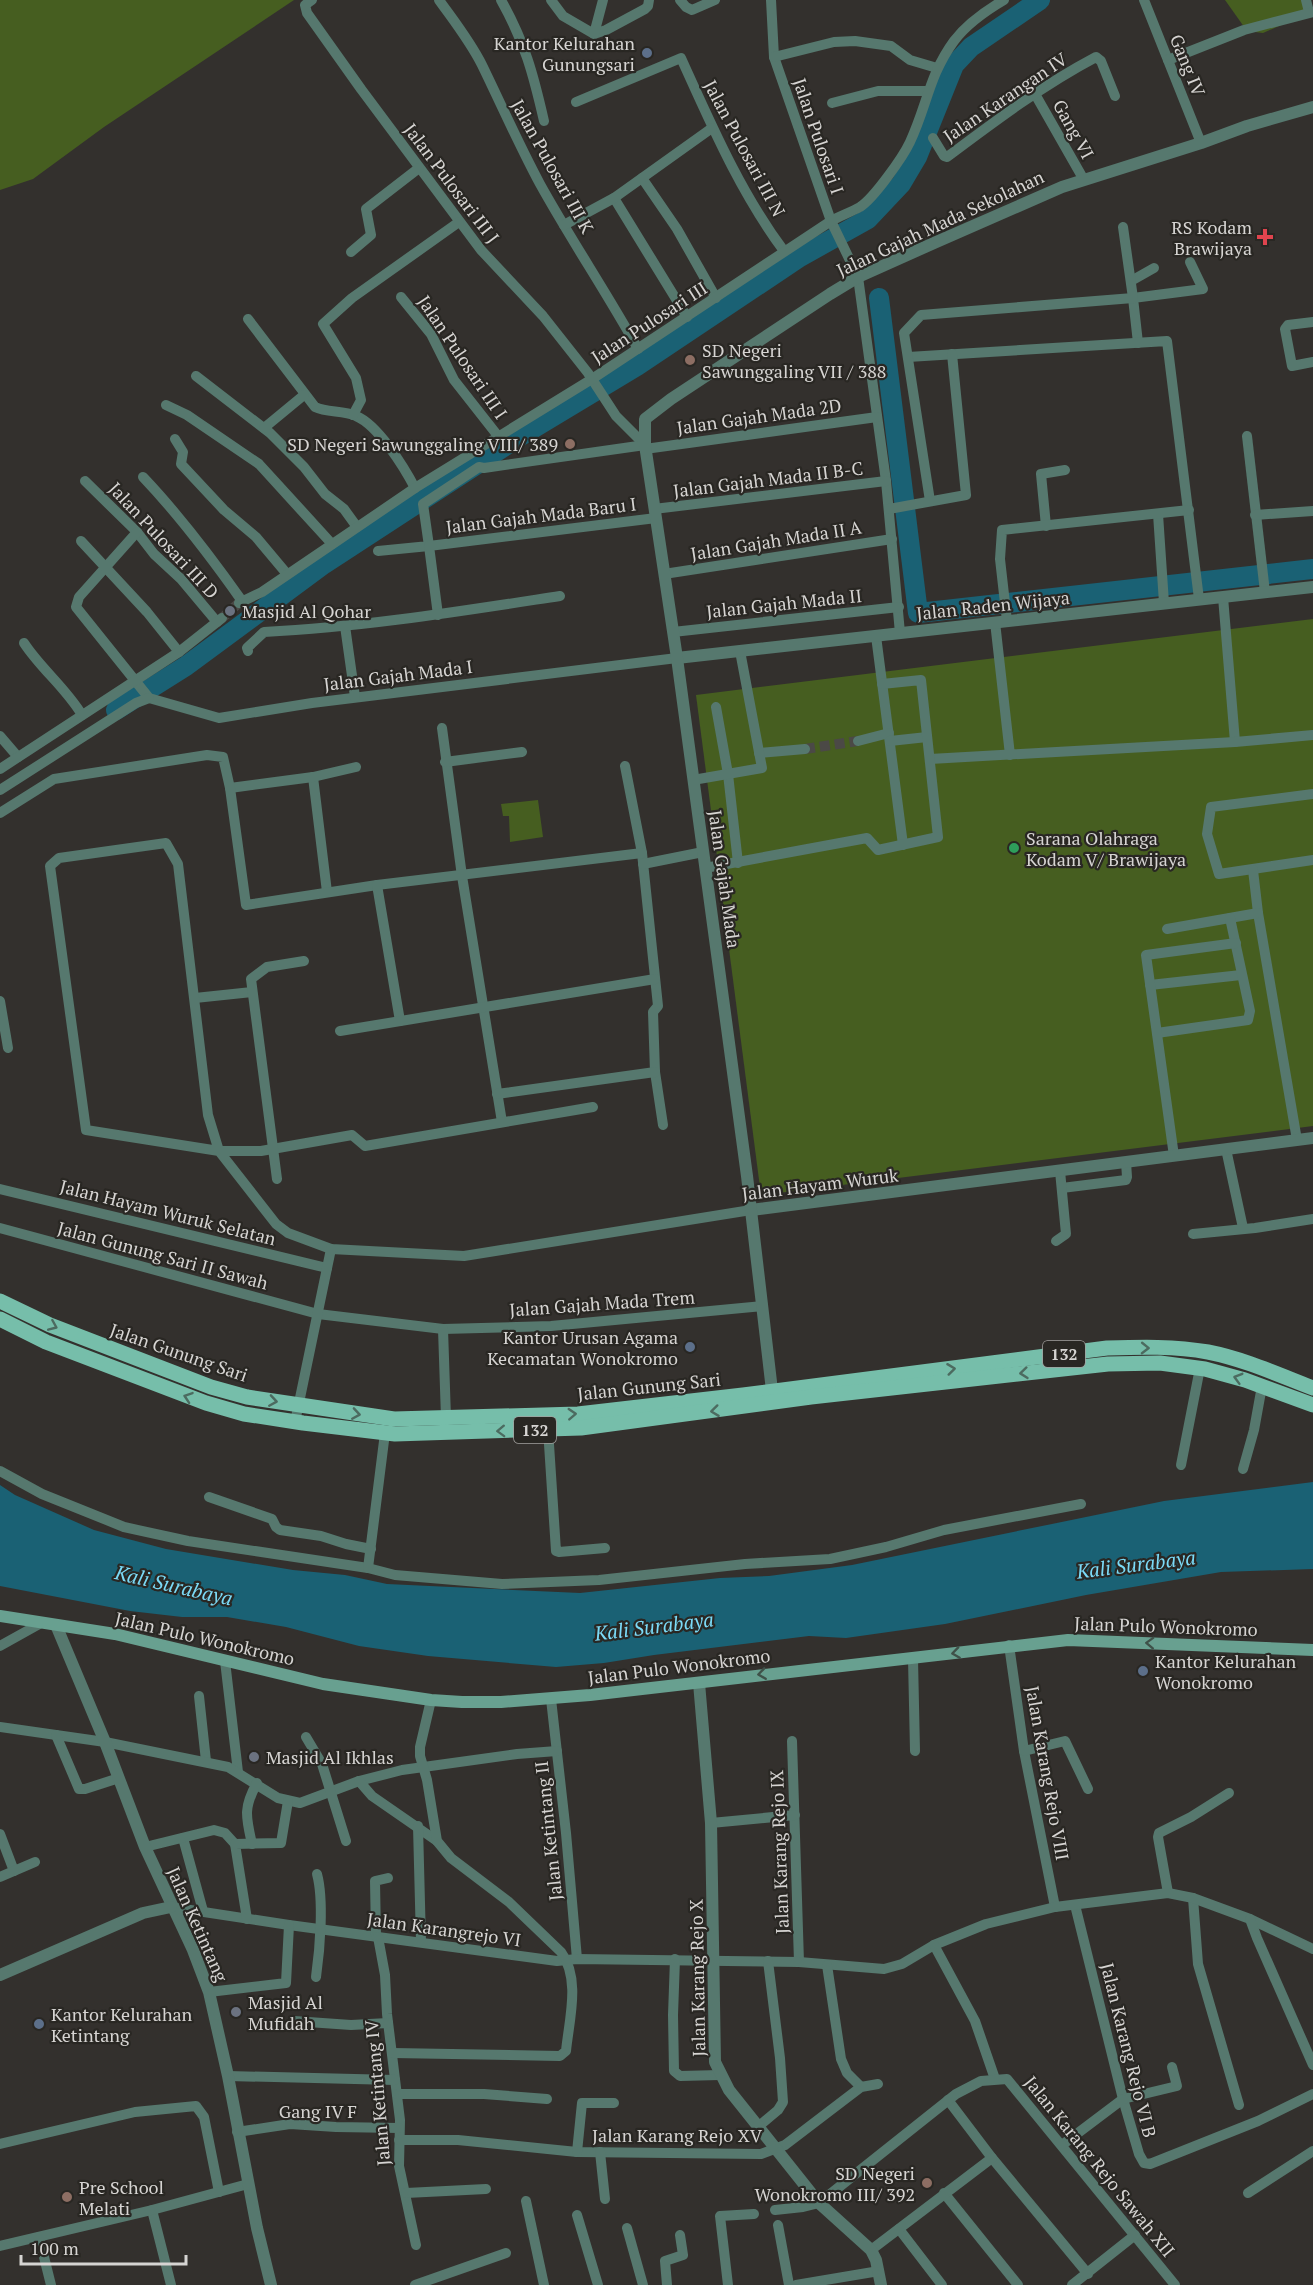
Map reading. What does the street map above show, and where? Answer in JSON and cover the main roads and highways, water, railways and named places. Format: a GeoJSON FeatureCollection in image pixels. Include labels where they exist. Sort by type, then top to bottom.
{"type":"FeatureCollection","features":[{"type":"Feature","properties":{"kind":"main road","name":"Jalan Gunung Sari"},"geometry":{"type":"LineString","coordinates":[[0,1301],[50,1325],[211,1387],[247,1397],[394,1419],[578,1414],[773,1397]]}},
{"type":"Feature","properties":{"kind":"main road","name":"Jalan Gunung Sari"},"geometry":{"type":"LineString","coordinates":[[0,1319],[46,1342],[179,1394],[244,1414],[385,1433],[581,1428],[773,1397],[1070,1360],[1131,1347],[1208,1352],[1250,1364],[1313,1388]]}},
{"type":"Feature","properties":{"kind":"main road","name":"Jalan Gunung Sari"},"geometry":{"type":"LineString","coordinates":[[1070,1360],[1160,1363],[1200,1368],[1262,1386],[1313,1405]]}},
{"type":"Feature","properties":{"kind":"main road","name":"Jalan Pulo Wonokromo"},"geometry":{"type":"LineString","coordinates":[[0,1616],[115,1634],[323,1684],[431,1700],[501,1702],[699,1683],[786,1671],[913,1659],[1009,1645],[1068,1640],[1313,1650]]}},
{"type":"Feature","properties":{"kind":"water","name":"Kali Surabaya"},"geometry":{"type":"Polygon","coordinates":[[[1313,1482],[1313,1569],[1221,1572],[1086,1595],[945,1624],[846,1638],[809,1636],[604,1663],[556,1667],[428,1656],[359,1646],[286,1627],[227,1617],[182,1617],[130,1611],[0,1586],[0,1485],[15,1495],[94,1530],[166,1549],[293,1570],[345,1575],[387,1584],[580,1593],[720,1578],[769,1576],[852,1565],[1164,1501],[1313,1482]]]}},
{"type":"Feature","properties":{"kind":"waterway"},"geometry":{"type":"LineString","coordinates":[[116,710],[186,666],[324,564],[519,437],[637,366],[800,257],[868,219],[901,184],[917,157],[954,65],[971,47],[1040,0]]}},
{"type":"Feature","properties":{"kind":"waterway"},"geometry":{"type":"LineString","coordinates":[[879,298],[918,613],[1313,569]]}},
{"type":"Feature","properties":{"kind":"tunnel"},"geometry":{"type":"LineString","coordinates":[[222,618],[239,603]]}},
{"type":"Feature","properties":{"kind":"tunnel"},"geometry":{"type":"LineString","coordinates":[[805,749],[858,741]]}},
{"type":"Feature","properties":{"kind":"place","name":"Kantor Kelurahan Gunungsari"},"geometry":{"type":"Point","coordinates":[647,53]}},
{"type":"Feature","properties":{"kind":"place","name":"RS Kodam Brawijaya"},"geometry":{"type":"Point","coordinates":[1265,237]}},
{"type":"Feature","properties":{"kind":"place","name":"SD Negeri Sawunggaling VII / 388"},"geometry":{"type":"Point","coordinates":[690,360]}},
{"type":"Feature","properties":{"kind":"place","name":"SD Negeri Sawunggaling VIII/ 389"},"geometry":{"type":"Point","coordinates":[570,444]}},
{"type":"Feature","properties":{"kind":"place","name":"Masjid Al Qohar"},"geometry":{"type":"Point","coordinates":[230,611]}},
{"type":"Feature","properties":{"kind":"place","name":"Sarana Olahraga Kodam V/ Brawijaya"},"geometry":{"type":"Point","coordinates":[1014,848]}},
{"type":"Feature","properties":{"kind":"place","name":"Kantor Urusan Agama Kecamatan Wonokromo"},"geometry":{"type":"Point","coordinates":[690,1347]}},
{"type":"Feature","properties":{"kind":"place","name":"Kantor Kelurahan Wonokromo"},"geometry":{"type":"Point","coordinates":[1143,1671]}},
{"type":"Feature","properties":{"kind":"place","name":"Masjid Al Ikhlas"},"geometry":{"type":"Point","coordinates":[254,1757]}},
{"type":"Feature","properties":{"kind":"place","name":"Masjid Al Mufidah"},"geometry":{"type":"Point","coordinates":[236,2012]}},
{"type":"Feature","properties":{"kind":"place","name":"Kantor Kelurahan Ketintang"},"geometry":{"type":"Point","coordinates":[39,2024]}},
{"type":"Feature","properties":{"kind":"place","name":"SD Negeri Wonokromo III/ 392"},"geometry":{"type":"Point","coordinates":[927,2183]}},
{"type":"Feature","properties":{"kind":"place","name":"Pre School Melati"},"geometry":{"type":"Point","coordinates":[67,2197]}}]}
